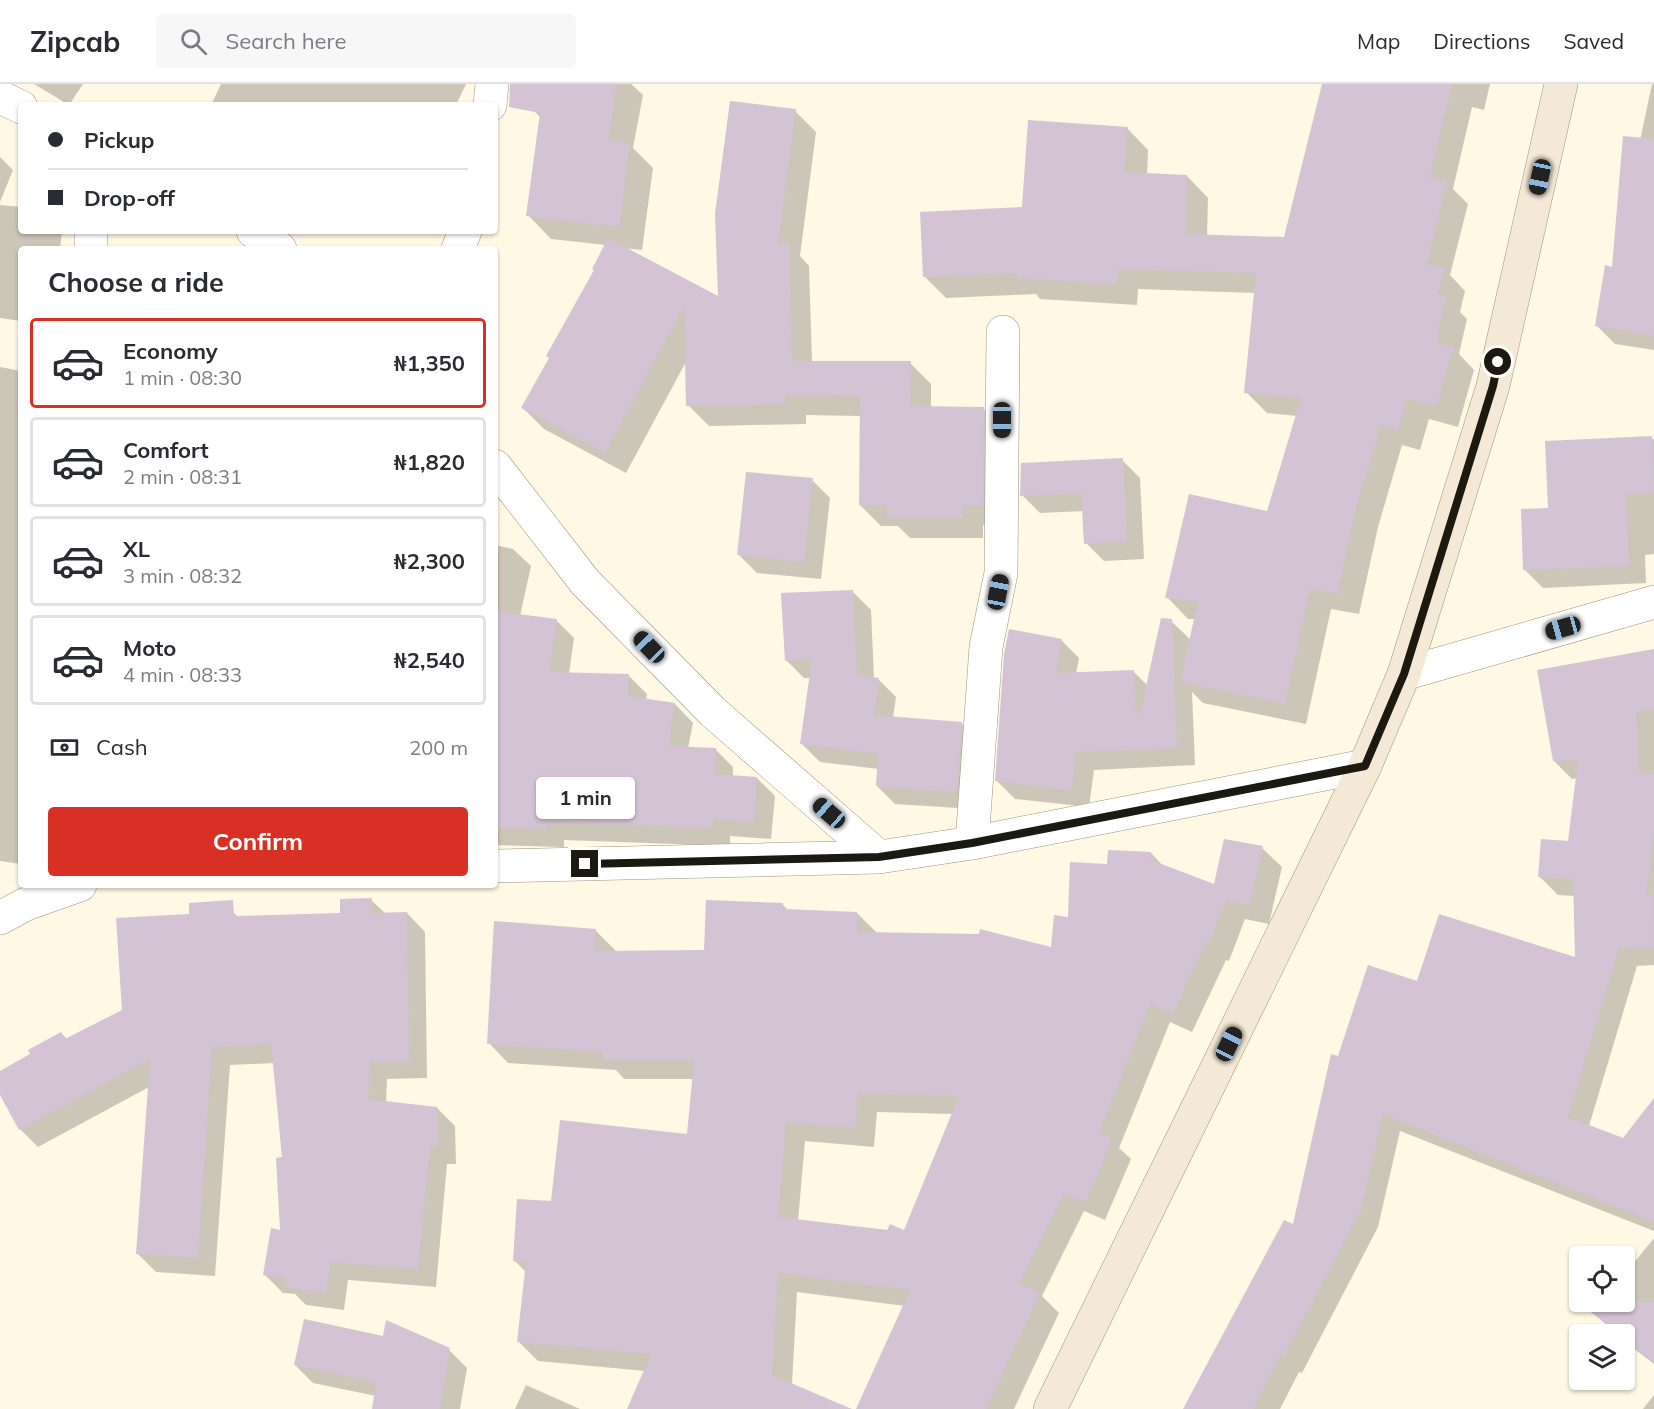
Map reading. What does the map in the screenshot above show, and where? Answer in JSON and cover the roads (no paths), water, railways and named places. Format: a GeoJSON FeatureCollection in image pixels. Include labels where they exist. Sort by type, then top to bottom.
{"type":"FeatureCollection","features":[{"type":"Feature","properties":{"kind":"main road"},"geometry":{"type":"LineString","coordinates":[[1050,1409],[1365,766],[1404,674],[1493,386],[1561,84]]}},
{"type":"Feature","properties":{"kind":"street"},"geometry":{"type":"LineString","coordinates":[[490,102],[492,84]]}},
{"type":"Feature","properties":{"kind":"street"},"geometry":{"type":"LineString","coordinates":[[0,97],[18,106]]}},
{"type":"Feature","properties":{"kind":"street"},"geometry":{"type":"LineString","coordinates":[[258,234],[276,246]]}},
{"type":"Feature","properties":{"kind":"street"},"geometry":{"type":"LineString","coordinates":[[972,843],[986,647],[1001,573],[1003,332]]}},
{"type":"Feature","properties":{"kind":"street"},"geometry":{"type":"LineString","coordinates":[[498,470],[585,582],[713,712],[879,857]]}},
{"type":"Feature","properties":{"kind":"street"},"geometry":{"type":"LineString","coordinates":[[1404,674],[1654,602]]}},
{"type":"Feature","properties":{"kind":"street"},"geometry":{"type":"LineString","coordinates":[[498,866],[879,857],[972,843],[1365,766]]}},
{"type":"Feature","properties":{"kind":"street"},"geometry":{"type":"LineString","coordinates":[[0,918],[26,903],[71,888]]}}]}
